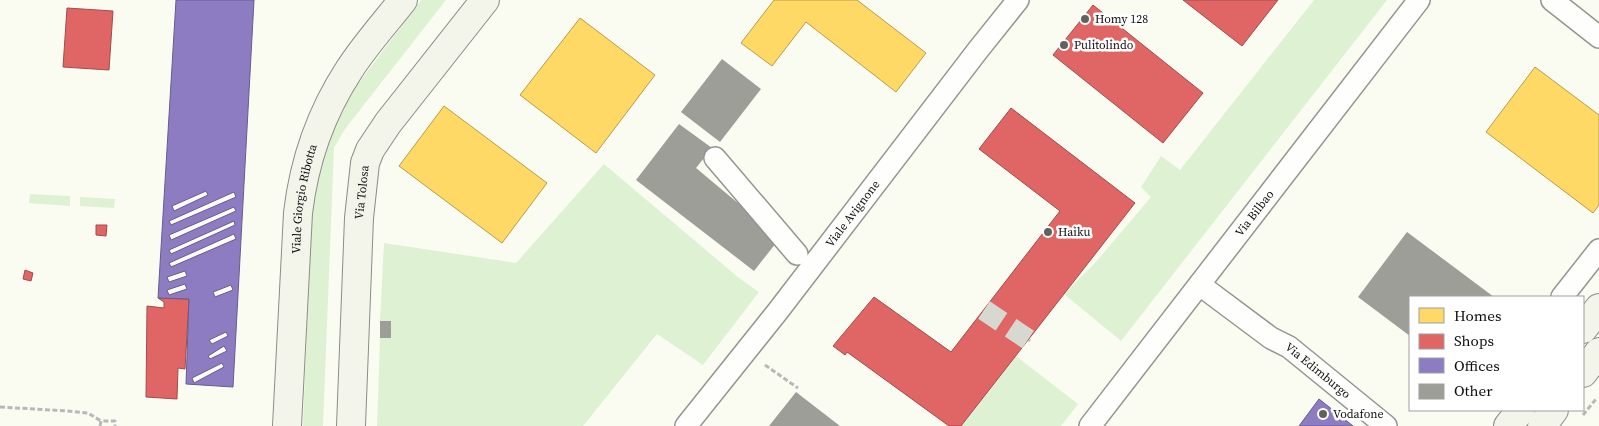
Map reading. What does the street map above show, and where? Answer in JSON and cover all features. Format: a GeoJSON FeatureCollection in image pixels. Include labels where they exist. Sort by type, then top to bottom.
{"type":"FeatureCollection","features":[{"type":"Feature","properties":{"kind":"street","name":"Viale Giorgio Ribotta"},"geometry":{"type":"LineString","coordinates":[[286,426],[298,213],[301,188],[311,150],[326,112],[350,69],[403,0]]}},
{"type":"Feature","properties":{"kind":"street","name":"Via Tolosa"},"geometry":{"type":"LineString","coordinates":[[351,426],[360,193],[365,163],[370,150],[396,113],[485,0]]}},
{"type":"Feature","properties":{"kind":"street","name":"Viale Avignone"},"geometry":{"type":"LineString","coordinates":[[686,426],[778,311],[1018,0]]}},
{"type":"Feature","properties":{"kind":"street","name":"Via Bilbao"},"geometry":{"type":"LineString","coordinates":[[1090,426],[1419,0]]}},
{"type":"Feature","properties":{"kind":"street"},"geometry":{"type":"LineString","coordinates":[[1552,0],[1599,37]]}},
{"type":"Feature","properties":{"kind":"street"},"geometry":{"type":"LineString","coordinates":[[715,158],[797,254]]}},
{"type":"Feature","properties":{"kind":"street"},"geometry":{"type":"LineString","coordinates":[[1563,296],[1599,250]]}},
{"type":"Feature","properties":{"kind":"street","name":"Via Edimburgo"},"geometry":{"type":"LineString","coordinates":[[1200,285],[1271,338],[1292,350],[1386,426]]}},
{"type":"Feature","properties":{"kind":"street"},"geometry":{"type":"LineString","coordinates":[[1584,328],[1599,308]]}},
{"type":"Feature","properties":{"kind":"street"},"geometry":{"type":"LineString","coordinates":[[1584,372],[1599,352]]}},
{"type":"Feature","properties":{"kind":"street"},"geometry":{"type":"LineString","coordinates":[[1508,426],[1520,411]]}},
{"type":"Feature","properties":{"kind":"street"},"geometry":{"type":"LineString","coordinates":[[1542,426],[1553,411]]}},
{"type":"Feature","properties":{"kind":"path"},"geometry":{"type":"LineString","coordinates":[[765,365],[798,388]]}},
{"type":"Feature","properties":{"kind":"path"},"geometry":{"type":"LineString","coordinates":[[1583,415],[1596,399]]}},
{"type":"Feature","properties":{"kind":"path"},"geometry":{"type":"LineString","coordinates":[[0,407],[88,414],[101,421],[115,421],[115,426]]}},
{"type":"Feature","properties":{"kind":"path"},"geometry":{"type":"LineString","coordinates":[[100,426],[101,421]]}},
{"type":"Feature","properties":{"kind":"green space"},"geometry":{"type":"Polygon","coordinates":[[[421,0],[446,0],[345,129],[334,148],[323,426],[303,426],[312,206],[318,172],[334,124],[346,100],[421,0]]]}},
{"type":"Feature","properties":{"kind":"green space"},"geometry":{"type":"Polygon","coordinates":[[[1314,0],[1387,0],[1121,341],[1064,294],[1095,263],[1151,197],[1141,187],[1161,156],[1180,170],[1314,0]]]}},
{"type":"Feature","properties":{"kind":"green space"},"geometry":{"type":"Polygon","coordinates":[[[604,164],[739,278],[759,292],[703,365],[657,334],[583,426],[377,426],[380,338],[391,338],[391,322],[380,321],[384,243],[516,263],[604,164]]]}},
{"type":"Feature","properties":{"kind":"green space"},"geometry":{"type":"Polygon","coordinates":[[[30,194],[70,196],[70,206],[29,203],[30,194]]]}},
{"type":"Feature","properties":{"kind":"green space"},"geometry":{"type":"Polygon","coordinates":[[[80,197],[115,199],[114,208],[80,206],[80,197]]]}},
{"type":"Feature","properties":{"kind":"green space"},"geometry":{"type":"Polygon","coordinates":[[[1016,356],[1078,404],[1061,426],[962,426],[1016,356]]]}},
{"type":"Feature","properties":{"kind":"building: Homes"},"geometry":{"type":"Polygon","coordinates":[[[774,0],[857,0],[926,53],[896,92],[806,22],[772,66],[741,43],[774,0]]]}},
{"type":"Feature","properties":{"kind":"building: Homes"},"geometry":{"type":"Polygon","coordinates":[[[580,18],[655,75],[596,153],[520,95],[580,18]]]}},
{"type":"Feature","properties":{"kind":"building: Homes"},"geometry":{"type":"Polygon","coordinates":[[[1535,67],[1599,115],[1599,205],[1593,213],[1486,132],[1535,67]]]}},
{"type":"Feature","properties":{"kind":"building: Homes"},"geometry":{"type":"Polygon","coordinates":[[[444,106],[547,183],[502,243],[399,166],[444,106]]]}},
{"type":"Feature","properties":{"kind":"building: Shops"},"geometry":{"type":"Polygon","coordinates":[[[1183,0],[1278,0],[1242,46],[1183,0]]]}},
{"type":"Feature","properties":{"kind":"building: Shops"},"geometry":{"type":"Polygon","coordinates":[[[1093,5],[1203,93],[1163,143],[1053,55],[1093,5]]]}},
{"type":"Feature","properties":{"kind":"building: Shops"},"geometry":{"type":"Polygon","coordinates":[[[67,8],[113,11],[109,70],[63,67],[67,8]]]}},
{"type":"Feature","properties":{"kind":"building: Shops"},"geometry":{"type":"Polygon","coordinates":[[[1011,108],[1135,203],[961,426],[949,426],[847,352],[845,355],[833,346],[874,297],[951,352],[1060,211],[979,149],[1011,108]]]}},
{"type":"Feature","properties":{"kind":"building: Shops"},"geometry":{"type":"Polygon","coordinates":[[[96,225],[107,225],[106,236],[96,235],[96,225]]]}},
{"type":"Feature","properties":{"kind":"building: Shops"},"geometry":{"type":"Polygon","coordinates":[[[25,270],[33,273],[31,281],[23,279],[25,270]]]}},
{"type":"Feature","properties":{"kind":"building: Shops"},"geometry":{"type":"Polygon","coordinates":[[[158,298],[189,299],[185,369],[178,368],[177,399],[146,397],[147,306],[164,308],[164,302],[158,298]]]}},
{"type":"Feature","properties":{"kind":"building: Offices"},"geometry":{"type":"Polygon","coordinates":[[[176,0],[254,0],[233,387],[186,384],[189,299],[158,298],[176,0]],[[206,191],[172,206],[174,211],[208,195],[206,191]],[[234,192],[169,221],[171,225],[236,197],[234,192]],[[234,207],[169,235],[171,240],[236,211],[234,207]],[[234,221],[169,250],[171,254],[235,225],[234,221]],[[234,234],[169,263],[171,267],[236,239],[234,234]],[[185,271],[167,277],[169,282],[187,276],[185,271]],[[185,284],[167,290],[169,295],[187,289],[185,284]],[[231,285],[213,292],[215,297],[233,290],[231,285]],[[226,332],[209,340],[212,344],[228,336],[226,332]],[[224,346],[208,356],[210,359],[227,351],[224,346]],[[222,363],[192,378],[194,383],[224,367],[222,363]]]}},
{"type":"Feature","properties":{"kind":"building: Offices","name":"Vodafone"},"geometry":{"type":"Polygon","coordinates":[[[1319,399],[1343,418],[1353,426],[1299,426],[1319,399]]]}},
{"type":"Feature","properties":{"kind":"building: Other"},"geometry":{"type":"Polygon","coordinates":[[[722,59],[761,89],[720,142],[681,112],[722,59]]]}},
{"type":"Feature","properties":{"kind":"building: Other"},"geometry":{"type":"Polygon","coordinates":[[[679,124],[712,148],[696,168],[780,238],[754,271],[636,180],[679,124]]]}},
{"type":"Feature","properties":{"kind":"building: Other"},"geometry":{"type":"Polygon","coordinates":[[[1407,232],[1493,296],[1409,296],[1409,335],[1358,297],[1407,232]]]}},
{"type":"Feature","properties":{"kind":"building: Other"},"geometry":{"type":"Polygon","coordinates":[[[380,321],[391,321],[391,338],[380,338],[380,321]]]}},
{"type":"Feature","properties":{"kind":"building: Other"},"geometry":{"type":"Polygon","coordinates":[[[796,392],[840,426],[769,426],[796,392]]]}},
{"type":"Feature","properties":{"kind":"tunnel"},"geometry":{"type":"LineString","coordinates":[[984,310],[1029,340]]}},
{"type":"Feature","properties":{"kind":"place","name":"Homy 128"},"geometry":{"type":"Point","coordinates":[1085,19]}},
{"type":"Feature","properties":{"kind":"place","name":"Pulitolindo"},"geometry":{"type":"Point","coordinates":[1064,45]}},
{"type":"Feature","properties":{"kind":"place","name":"Haiku"},"geometry":{"type":"Point","coordinates":[1048,232]}},
{"type":"Feature","properties":{"kind":"place","name":"Vodafone"},"geometry":{"type":"Point","coordinates":[1323,414]}}]}
